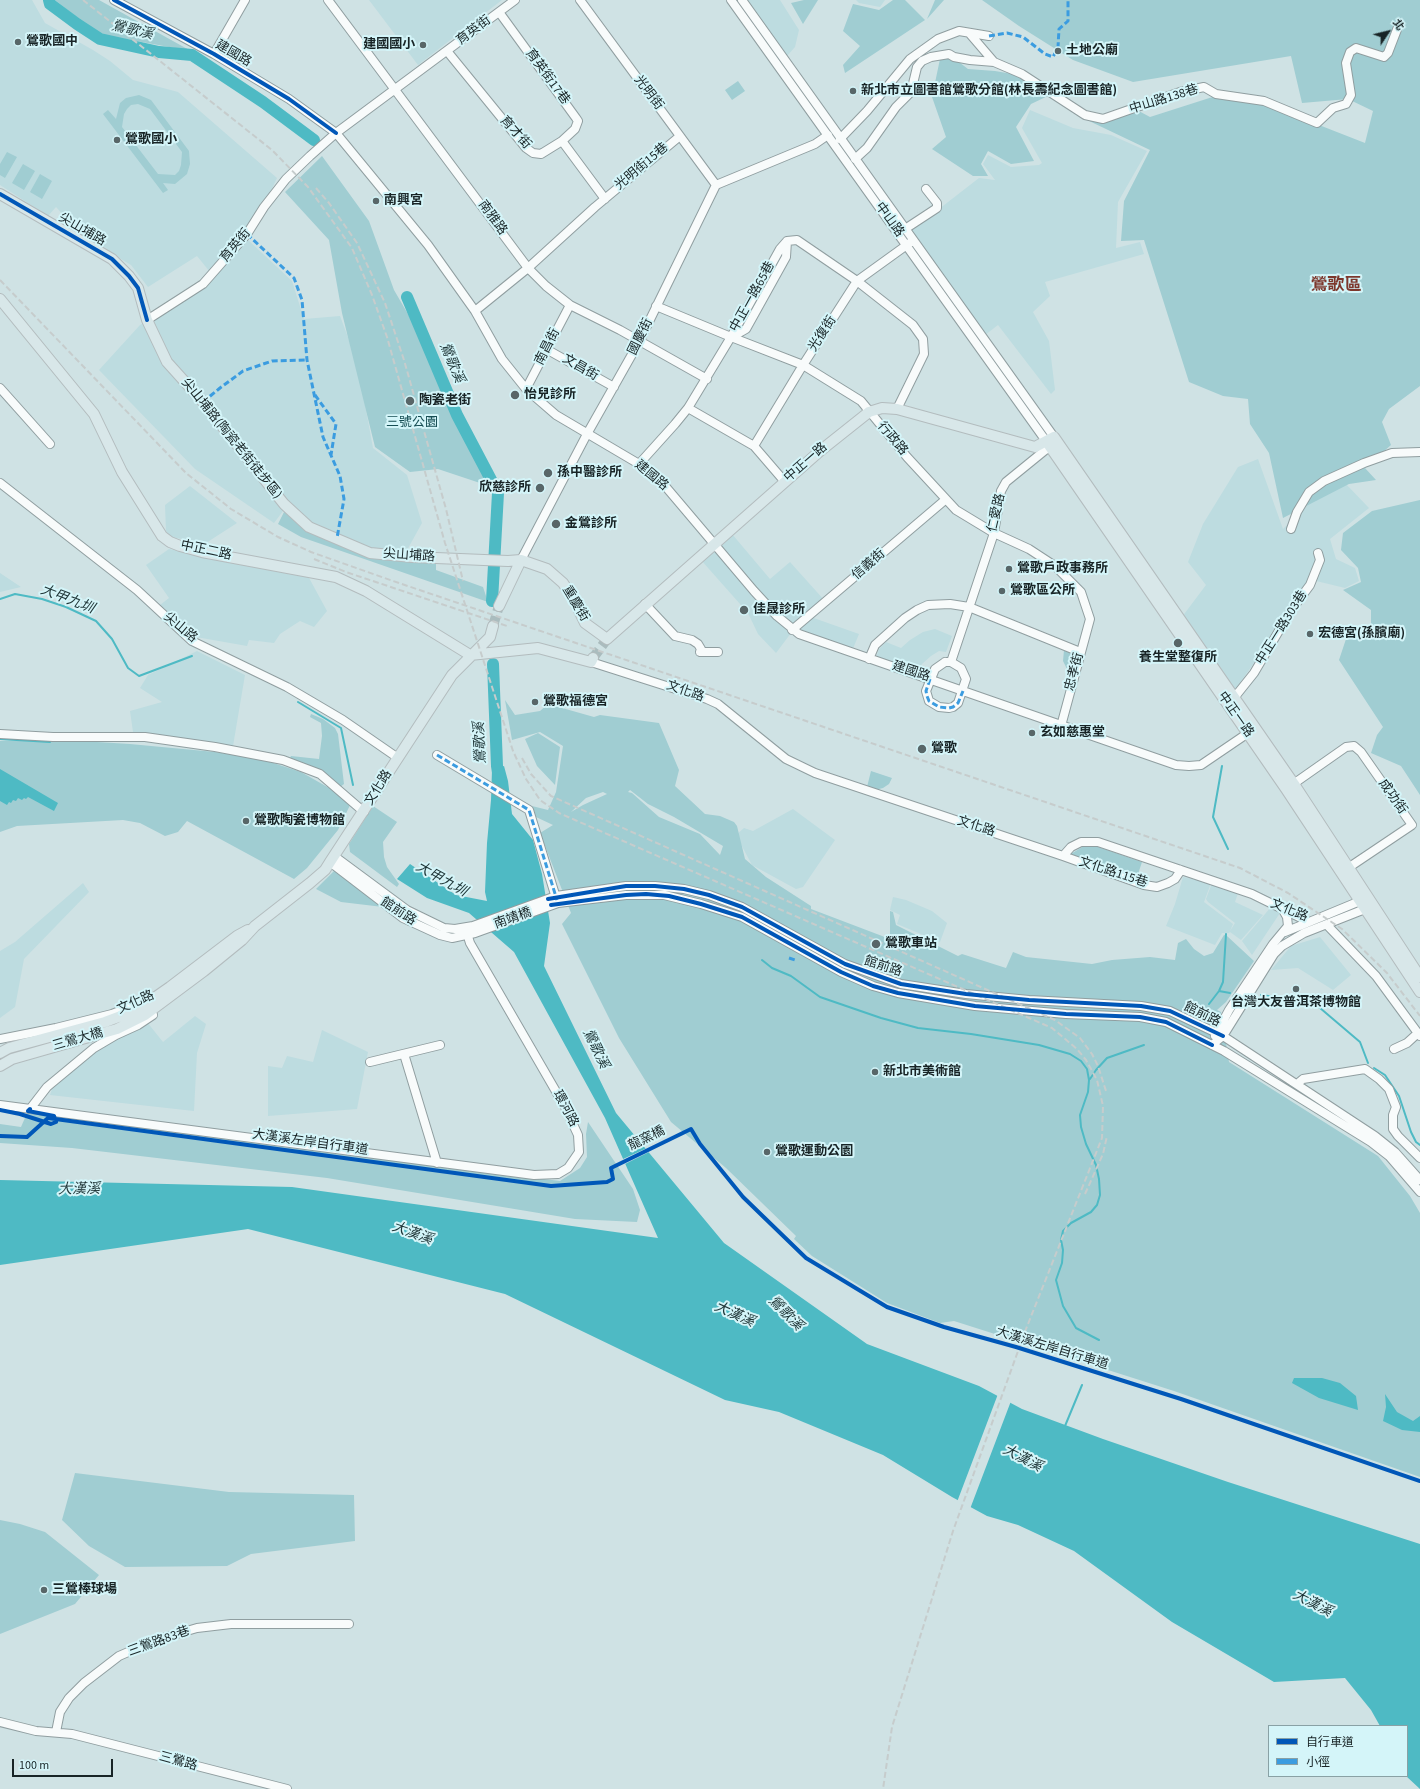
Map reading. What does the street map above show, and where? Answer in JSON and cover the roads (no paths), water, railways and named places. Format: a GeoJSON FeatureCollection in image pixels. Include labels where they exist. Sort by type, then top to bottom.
{"type":"FeatureCollection","features":[{"type":"Feature","properties":{"kind":"main road","name":"尖山埔路"},"geometry":{"type":"LineString","coordinates":[[0,194],[112,259],[129,276],[138,288],[146,320]]}},
{"type":"Feature","properties":{"kind":"main road","name":"中正二路"},"geometry":{"type":"LineString","coordinates":[[0,300],[94,414],[122,472],[162,536],[170,542],[202,552],[336,577],[366,591],[470,655]]}},
{"type":"Feature","properties":{"kind":"main road","name":"尖山埔路(陶瓷老街徒步區)"},"geometry":{"type":"LineString","coordinates":[[146,320],[167,362],[203,402],[284,504],[310,527],[337,538]]}},
{"type":"Feature","properties":{"kind":"main road","name":"中正一路"},"geometry":{"type":"LineString","coordinates":[[607,639],[820,451],[869,412],[882,408],[897,408],[1035,448],[1050,442]]}},
{"type":"Feature","properties":{"kind":"main road","name":"中正一路"},"geometry":{"type":"LineString","coordinates":[[1050,442],[1234,698],[1252,731]]}},
{"type":"Feature","properties":{"kind":"main road","name":"中正一路"},"geometry":{"type":"LineString","coordinates":[[1050,442],[1348,868],[1365,904],[1420,977]]}},
{"type":"Feature","properties":{"kind":"main road","name":"尖山埔路"},"geometry":{"type":"LineString","coordinates":[[337,538],[370,553],[412,557],[508,561],[521,560]]}},
{"type":"Feature","properties":{"kind":"main road","name":"國慶街"},"geometry":{"type":"LineString","coordinates":[[500,606],[521,560]]}},
{"type":"Feature","properties":{"kind":"main road","name":"重慶街"},"geometry":{"type":"LineString","coordinates":[[521,560],[547,569],[563,583],[574,600],[585,623],[607,639]]}},
{"type":"Feature","properties":{"kind":"main road"},"geometry":{"type":"LineString","coordinates":[[470,655],[490,637],[493,626]]}},
{"type":"Feature","properties":{"kind":"main road","name":"文化路"},"geometry":{"type":"LineString","coordinates":[[172,991],[236,936],[255,926],[325,870],[452,675],[470,655],[538,648],[592,660]]}},
{"type":"Feature","properties":{"kind":"main road","name":"中正一路"},"geometry":{"type":"LineString","coordinates":[[1290,786],[1420,992]]}},
{"type":"Feature","properties":{"kind":"main road","name":"三鶯大橋"},"geometry":{"type":"LineString","coordinates":[[0,1053],[9,1048],[121,1017],[172,991]]}},
{"type":"Feature","properties":{"kind":"main road","name":"三鶯大橋"},"geometry":{"type":"LineString","coordinates":[[0,1066],[12,1059],[117,1029],[145,1015],[172,991]]}},
{"type":"Feature","properties":{"kind":"street","name":"建國路"},"geometry":{"type":"LineString","coordinates":[[114,0],[214,54],[289,98],[336,133],[428,245],[475,311],[502,360],[526,389],[556,415],[639,464],[660,480],[754,592],[792,630],[799,634],[869,659],[1176,765],[1201,765],[1252,731]]}},
{"type":"Feature","properties":{"kind":"street"},"geometry":{"type":"LineString","coordinates":[[214,54],[245,0]]}},
{"type":"Feature","properties":{"kind":"street","name":"南雅路"},"geometry":{"type":"LineString","coordinates":[[328,0],[528,268],[546,286],[570,305],[620,330],[706,379]]}},
{"type":"Feature","properties":{"kind":"street","name":"育英街"},"geometry":{"type":"LineString","coordinates":[[146,320],[203,284],[247,234],[264,207],[286,179],[336,133],[515,0]]}},
{"type":"Feature","properties":{"kind":"street","name":"光明街"},"geometry":{"type":"LineString","coordinates":[[580,0],[716,185]]}},
{"type":"Feature","properties":{"kind":"street","name":"中山路"},"geometry":{"type":"LineString","coordinates":[[732,0],[743,6],[905,229],[910,243]]}},
{"type":"Feature","properties":{"kind":"street","name":"中山路"},"geometry":{"type":"LineString","coordinates":[[743,6],[828,135],[910,243],[1050,442]]}},
{"type":"Feature","properties":{"kind":"street","name":"育英街17巷"},"geometry":{"type":"LineString","coordinates":[[499,12],[578,121],[575,129],[562,142]]}},
{"type":"Feature","properties":{"kind":"street","name":"中山路138巷"},"geometry":{"type":"LineString","coordinates":[[970,34],[994,62],[1022,74],[1085,115],[1103,119],[1180,92],[1204,87],[1216,94],[1264,101],[1317,123],[1333,108],[1346,104],[1350,95],[1346,63],[1350,52],[1356,48],[1384,57],[1388,53],[1398,27]]}},
{"type":"Feature","properties":{"kind":"street"},"geometry":{"type":"LineString","coordinates":[[716,185],[815,144],[828,135],[840,139],[867,110],[910,59],[938,39],[959,31],[989,36]]}},
{"type":"Feature","properties":{"kind":"street","name":"育才街"},"geometry":{"type":"LineString","coordinates":[[447,51],[526,148],[533,153],[540,154],[562,142]]}},
{"type":"Feature","properties":{"kind":"street"},"geometry":{"type":"LineString","coordinates":[[855,159],[867,148],[896,107],[911,92],[917,67],[922,61],[931,57],[949,54],[954,57],[970,60],[994,62]]}},
{"type":"Feature","properties":{"kind":"street","name":"光明街15巷"},"geometry":{"type":"LineString","coordinates":[[475,311],[528,268],[605,199],[680,136]]}},
{"type":"Feature","properties":{"kind":"street"},"geometry":{"type":"LineString","coordinates":[[562,142],[605,199]]}},
{"type":"Feature","properties":{"kind":"street","name":"國慶街"},"geometry":{"type":"LineString","coordinates":[[521,560],[587,434],[639,342],[716,185]]}},
{"type":"Feature","properties":{"kind":"street"},"geometry":{"type":"LineString","coordinates":[[905,229],[936,208],[937,203],[926,189]]}},
{"type":"Feature","properties":{"kind":"street","name":"中正一路65巷"},"geometry":{"type":"LineString","coordinates":[[639,464],[688,408],[731,337],[780,249],[787,241],[797,240],[857,281],[913,325],[920,334],[923,339],[924,354],[897,408]]}},
{"type":"Feature","properties":{"kind":"street","name":"光復街"},"geometry":{"type":"LineString","coordinates":[[754,446],[803,365],[857,281],[910,243]]}},
{"type":"Feature","properties":{"kind":"street","name":"南昌街"},"geometry":{"type":"LineString","coordinates":[[526,389],[570,305]]}},
{"type":"Feature","properties":{"kind":"street","name":"行政路"},"geometry":{"type":"LineString","coordinates":[[656,306],[803,365],[861,401],[945,500],[970,520],[1029,549],[1055,566],[1081,592],[1090,619]]}},
{"type":"Feature","properties":{"kind":"street","name":"文昌街"},"geometry":{"type":"LineString","coordinates":[[546,349],[614,388]]}},
{"type":"Feature","properties":{"kind":"street"},"geometry":{"type":"LineString","coordinates":[[0,388],[50,444]]}},
{"type":"Feature","properties":{"kind":"street"},"geometry":{"type":"LineString","coordinates":[[688,408],[754,446],[785,482]]}},
{"type":"Feature","properties":{"kind":"street","name":"仁愛路"},"geometry":{"type":"LineString","coordinates":[[951,662],[994,533],[1001,491],[1006,482],[1050,442]]}},
{"type":"Feature","properties":{"kind":"street"},"geometry":{"type":"LineString","coordinates":[[1291,529],[1297,512],[1309,492],[1324,481],[1364,463],[1392,453],[1420,452]]}},
{"type":"Feature","properties":{"kind":"street","name":"尖山路"},"geometry":{"type":"LineString","coordinates":[[0,483],[137,590],[192,641],[287,687],[343,720],[398,758]]}},
{"type":"Feature","properties":{"kind":"street","name":"信義街"},"geometry":{"type":"LineString","coordinates":[[792,630],[945,500]]}},
{"type":"Feature","properties":{"kind":"street","name":"中正一路303巷"},"geometry":{"type":"LineString","coordinates":[[1234,698],[1254,673],[1290,612],[1310,585],[1320,560],[1318,553]]}},
{"type":"Feature","properties":{"kind":"street"},"geometry":{"type":"LineString","coordinates":[[645,604],[675,636],[692,640],[698,644],[701,649],[700,652],[718,652]]}},
{"type":"Feature","properties":{"kind":"street"},"geometry":{"type":"LineString","coordinates":[[869,659],[875,645],[905,618],[928,605],[950,604],[969,607],[1080,652]]}},
{"type":"Feature","properties":{"kind":"street","name":"忠孝街"},"geometry":{"type":"LineString","coordinates":[[1061,726],[1090,619]]}},
{"type":"Feature","properties":{"kind":"street","name":"文化路"},"geometry":{"type":"LineString","coordinates":[[592,660],[718,704],[786,759],[799,766],[1063,856],[1071,847],[1081,842],[1098,842],[1252,894],[1309,922],[1365,904]]}},
{"type":"Feature","properties":{"kind":"street"},"geometry":{"type":"LineString","coordinates":[[951,662],[962,668],[965,673],[966,679],[963,691],[958,703],[954,707],[939,707],[929,701],[926,691],[935,669],[939,665],[951,662]]}},
{"type":"Feature","properties":{"kind":"street"},"geometry":{"type":"LineString","coordinates":[[0,734],[53,737],[145,737],[215,747],[283,760],[320,774],[364,812]]}},
{"type":"Feature","properties":{"kind":"street","name":"成功街"},"geometry":{"type":"LineString","coordinates":[[1290,786],[1346,747],[1354,746],[1360,752],[1412,825],[1348,868]]}},
{"type":"Feature","properties":{"kind":"street"},"geometry":{"type":"LineString","coordinates":[[437,755],[488,787],[529,810],[553,901]]}},
{"type":"Feature","properties":{"kind":"street","name":"文化路115巷"},"geometry":{"type":"LineString","coordinates":[[1063,856],[1144,885],[1157,887],[1175,879],[1181,870]]}},
{"type":"Feature","properties":{"kind":"street","name":"館前路"},"geometry":{"type":"LineString","coordinates":[[332,859],[370,894],[409,921],[440,935],[452,938],[470,930]]}},
{"type":"Feature","properties":{"kind":"street","name":"館前路"},"geometry":{"type":"LineString","coordinates":[[553,901],[626,886],[655,886],[684,889],[709,895],[742,907],[845,964],[901,984],[966,994],[1005,998],[1141,1006],[1170,1011],[1219,1034],[1298,1084],[1375,1136],[1395,1152],[1420,1180]]}},
{"type":"Feature","properties":{"kind":"street","name":"館前路"},"geometry":{"type":"LineString","coordinates":[[553,901],[646,894],[669,896],[742,917],[841,972],[874,986],[898,993],[975,1006],[1066,1014],[1140,1016],[1166,1022],[1212,1045],[1371,1142],[1389,1156],[1420,1192]]}},
{"type":"Feature","properties":{"kind":"street","name":"南靖橋"},"geometry":{"type":"LineString","coordinates":[[470,930],[553,901]]}},
{"type":"Feature","properties":{"kind":"street"},"geometry":{"type":"LineString","coordinates":[[1219,1034],[1278,950],[1292,940],[1327,925],[1365,904]]}},
{"type":"Feature","properties":{"kind":"street"},"geometry":{"type":"LineString","coordinates":[[1212,1045],[1273,944],[1285,932],[1289,922],[1282,909]]}},
{"type":"Feature","properties":{"kind":"street"},"geometry":{"type":"LineString","coordinates":[[1285,932],[1309,922]]}},
{"type":"Feature","properties":{"kind":"street"},"geometry":{"type":"LineString","coordinates":[[1327,925],[1376,976],[1419,1035],[1394,1049]]}},
{"type":"Feature","properties":{"kind":"street","name":"環河路"},"geometry":{"type":"LineString","coordinates":[[0,1105],[534,1176],[558,1174],[568,1168],[579,1152],[578,1135],[565,1107],[470,943],[470,930]]}},
{"type":"Feature","properties":{"kind":"street"},"geometry":{"type":"LineString","coordinates":[[30,1109],[47,1087],[85,1055],[103,1042],[149,1018],[161,1009],[172,991]]}},
{"type":"Feature","properties":{"kind":"street","name":"文化路"},"geometry":{"type":"LineString","coordinates":[[0,1039],[56,1028],[112,1014],[172,991]]}},
{"type":"Feature","properties":{"kind":"street"},"geometry":{"type":"LineString","coordinates":[[370,1062],[440,1045]]}},
{"type":"Feature","properties":{"kind":"street"},"geometry":{"type":"LineString","coordinates":[[404,1054],[437,1163]]}},
{"type":"Feature","properties":{"kind":"street"},"geometry":{"type":"LineString","coordinates":[[1298,1084],[1303,1079],[1365,1069],[1379,1079],[1389,1090],[1396,1107],[1392,1115],[1393,1129],[1420,1158]]}},
{"type":"Feature","properties":{"kind":"street","name":"三鶯路83巷"},"geometry":{"type":"LineString","coordinates":[[56,1732],[60,1712],[69,1698],[84,1683],[119,1656],[156,1640],[197,1628],[231,1624],[349,1624]]}},
{"type":"Feature","properties":{"kind":"street","name":"三鶯路"},"geometry":{"type":"LineString","coordinates":[[0,1722],[36,1731],[72,1734],[286,1789]]}},
{"type":"Feature","properties":{"kind":"water","name":"大漢溪"},"geometry":{"type":"Polygon","coordinates":[[[504,766],[508,781],[512,814],[533,840],[542,874],[550,923],[544,966],[616,1113],[724,1243],[867,1344],[979,1386],[1022,1409],[1103,1439],[1228,1482],[1420,1544],[1420,1789],[1407,1777],[1408,1725],[1379,1725],[1371,1710],[1345,1678],[1274,1682],[1172,1622],[1074,1551],[1018,1525],[987,1516],[952,1497],[883,1455],[779,1412],[725,1400],[505,1294],[248,1229],[0,1265],[0,1180],[292,1187],[658,1238],[605,1118],[514,952],[469,913],[427,898],[397,879],[410,864],[456,895],[487,901],[485,892],[492,770],[504,766]]]}},
{"type":"Feature","properties":{"kind":"water"},"geometry":{"type":"Polygon","coordinates":[[[0,769],[58,803],[54,811],[28,797],[22,800],[18,798],[16,801],[13,800],[11,803],[9,802],[7,805],[0,801],[0,769]]]}},
{"type":"Feature","properties":{"kind":"water"},"geometry":{"type":"Polygon","coordinates":[[[1294,1378],[1322,1378],[1340,1383],[1356,1396],[1358,1410],[1319,1398],[1292,1383],[1294,1378]]]}},
{"type":"Feature","properties":{"kind":"water"},"geometry":{"type":"Polygon","coordinates":[[[1385,1394],[1397,1412],[1413,1421],[1420,1416],[1420,1432],[1402,1430],[1383,1421],[1386,1407],[1385,1394]]]}},
{"type":"Feature","properties":{"kind":"waterway","name":"鶯歌溪"},"geometry":{"type":"LineString","coordinates":[[49,0],[50,4],[100,39],[159,52],[192,55],[263,102],[314,140]]}},
{"type":"Feature","properties":{"kind":"waterway","name":"鶯歌溪"},"geometry":{"type":"LineString","coordinates":[[407,297],[457,415],[498,493],[492,601]]}},
{"type":"Feature","properties":{"kind":"waterway","name":"大甲九圳"},"geometry":{"type":"LineString","coordinates":[[0,599],[15,594],[42,599],[66,607],[96,621],[112,639],[128,668],[139,676],[192,656]]}},
{"type":"Feature","properties":{"kind":"waterway","name":"鶯歌溪"},"geometry":{"type":"LineString","coordinates":[[493,664],[497,766],[500,785]]}},
{"type":"Feature","properties":{"kind":"waterway","name":"大甲九圳"},"geometry":{"type":"LineString","coordinates":[[298,702],[341,728],[353,785]]}},
{"type":"Feature","properties":{"kind":"waterway"},"geometry":{"type":"LineString","coordinates":[[0,739],[50,742]]}},
{"type":"Feature","properties":{"kind":"waterway"},"geometry":{"type":"LineString","coordinates":[[1222,766],[1213,817],[1228,849]]}},
{"type":"Feature","properties":{"kind":"waterway"},"geometry":{"type":"LineString","coordinates":[[1209,1004],[1219,991],[1223,982],[1226,934]]}},
{"type":"Feature","properties":{"kind":"waterway"},"geometry":{"type":"LineString","coordinates":[[762,960],[772,968],[791,976],[820,997],[881,1018],[918,1028],[971,1034],[1039,1045],[1070,1054],[1081,1061],[1087,1069],[1089,1080],[1088,1092],[1080,1115],[1081,1127],[1086,1144],[1096,1165],[1100,1195],[1097,1205],[1091,1212],[1071,1223],[1063,1231],[1061,1240],[1063,1250],[1062,1263],[1056,1280],[1063,1306],[1076,1328],[1099,1340]]}},
{"type":"Feature","properties":{"kind":"waterway"},"geometry":{"type":"LineString","coordinates":[[1219,991],[1230,993]]}},
{"type":"Feature","properties":{"kind":"waterway"},"geometry":{"type":"LineString","coordinates":[[1261,995],[1313,1002],[1360,1042],[1368,1063]]}},
{"type":"Feature","properties":{"kind":"waterway"},"geometry":{"type":"LineString","coordinates":[[1090,1079],[1107,1058],[1144,1045]]}},
{"type":"Feature","properties":{"kind":"waterway"},"geometry":{"type":"LineString","coordinates":[[1374,1068],[1385,1075],[1399,1096],[1411,1132],[1416,1142],[1420,1145]]}},
{"type":"Feature","properties":{"kind":"waterway"},"geometry":{"type":"LineString","coordinates":[[1065,1426],[1082,1385]]}},
{"type":"Feature","properties":{"kind":"tunnel"},"geometry":{"type":"LineString","coordinates":[[493,626],[499,606]]}},
{"type":"Feature","properties":{"kind":"tunnel"},"geometry":{"type":"LineString","coordinates":[[593,658],[607,639]]}},
{"type":"Feature","properties":{"kind":"railway"},"geometry":{"type":"LineString","coordinates":[[83,0],[272,150],[308,187],[352,248],[372,295],[387,337],[445,543],[513,751],[526,779],[540,800],[559,813],[1052,1028],[1077,1049],[1086,1060],[1097,1080],[1103,1106],[1102,1138],[1026,1329],[953,1531],[892,1727],[883,1789]]}},
{"type":"Feature","properties":{"kind":"railway"},"geometry":{"type":"LineString","coordinates":[[316,188],[329,203],[357,243],[385,303],[404,360],[446,509],[463,581]]}},
{"type":"Feature","properties":{"kind":"railway"},"geometry":{"type":"LineString","coordinates":[[0,280],[186,473],[231,509],[278,537],[311,552],[393,581],[1240,868],[1288,893],[1342,929],[1387,973],[1420,1016]]}},
{"type":"Feature","properties":{"kind":"railway"},"geometry":{"type":"LineString","coordinates":[[314,559],[346,572],[507,626]]}},
{"type":"Feature","properties":{"kind":"railway"},"geometry":{"type":"LineString","coordinates":[[522,758],[531,774],[551,796],[1055,1020],[1080,1038],[1092,1054],[1098,1066],[1106,1091]]}},
{"type":"Feature","properties":{"kind":"railway"},"geometry":{"type":"LineString","coordinates":[[1085,1194],[1103,1154],[1107,1136]]}},
{"type":"Feature","properties":{"kind":"place","name":"鶯歌國中"},"geometry":{"type":"Point","coordinates":[18,42]}},
{"type":"Feature","properties":{"kind":"place","name":"建國國小"},"geometry":{"type":"Point","coordinates":[423,45]}},
{"type":"Feature","properties":{"kind":"place","name":"土地公廟"},"geometry":{"type":"Point","coordinates":[1058,51]}},
{"type":"Feature","properties":{"kind":"place","name":"新北市立圖書館鶯歌分館(林長壽紀念圖書館)"},"geometry":{"type":"Point","coordinates":[853,91]}},
{"type":"Feature","properties":{"kind":"place","name":"鶯歌國小"},"geometry":{"type":"Point","coordinates":[117,140]}},
{"type":"Feature","properties":{"kind":"place","name":"南興宮"},"geometry":{"type":"Point","coordinates":[376,201]}},
{"type":"Feature","properties":{"kind":"place","name":"怡兒診所"},"geometry":{"type":"Point","coordinates":[515,395]}},
{"type":"Feature","properties":{"kind":"place","name":"陶瓷老街"},"geometry":{"type":"Point","coordinates":[410,401]}},
{"type":"Feature","properties":{"kind":"place","name":"孫中醫診所"},"geometry":{"type":"Point","coordinates":[548,473]}},
{"type":"Feature","properties":{"kind":"place","name":"欣慈診所"},"geometry":{"type":"Point","coordinates":[540,488]}},
{"type":"Feature","properties":{"kind":"place","name":"金鶯診所"},"geometry":{"type":"Point","coordinates":[556,524]}},
{"type":"Feature","properties":{"kind":"place","name":"鶯歌戶政事務所"},"geometry":{"type":"Point","coordinates":[1009,569]}},
{"type":"Feature","properties":{"kind":"place","name":"鶯歌區公所"},"geometry":{"type":"Point","coordinates":[1002,591]}},
{"type":"Feature","properties":{"kind":"place","name":"佳晟診所"},"geometry":{"type":"Point","coordinates":[744,610]}},
{"type":"Feature","properties":{"kind":"place","name":"宏德宮(孫臏廟)"},"geometry":{"type":"Point","coordinates":[1310,634]}},
{"type":"Feature","properties":{"kind":"place","name":"養生堂整復所"},"geometry":{"type":"Point","coordinates":[1178,643]}},
{"type":"Feature","properties":{"kind":"place","name":"鶯歌福德宮"},"geometry":{"type":"Point","coordinates":[535,702]}},
{"type":"Feature","properties":{"kind":"place","name":"玄如慈惠堂"},"geometry":{"type":"Point","coordinates":[1032,733]}},
{"type":"Feature","properties":{"kind":"place","name":"鶯歌"},"geometry":{"type":"Point","coordinates":[922,749]}},
{"type":"Feature","properties":{"kind":"place","name":"鶯歌陶瓷博物館"},"geometry":{"type":"Point","coordinates":[246,821]}},
{"type":"Feature","properties":{"kind":"place","name":"鶯歌車站"},"geometry":{"type":"Point","coordinates":[876,944]}},
{"type":"Feature","properties":{"kind":"place","name":"台灣大友普洱茶博物館"},"geometry":{"type":"Point","coordinates":[1296,989]}},
{"type":"Feature","properties":{"kind":"place","name":"新北市美術館"},"geometry":{"type":"Point","coordinates":[875,1072]}},
{"type":"Feature","properties":{"kind":"place","name":"鶯歌運動公園"},"geometry":{"type":"Point","coordinates":[767,1152]}},
{"type":"Feature","properties":{"kind":"place","name":"三鶯棒球場"},"geometry":{"type":"Point","coordinates":[44,1590]}},
{"type":"Feature","properties":{"kind":"district","name":"鶯歌區"},"geometry":{"type":"Point","coordinates":[1336,286]}},
{"type":"Feature","properties":{"kind":"park label","name":"三號公園"},"geometry":{"type":"Point","coordinates":[412,423]}}]}
